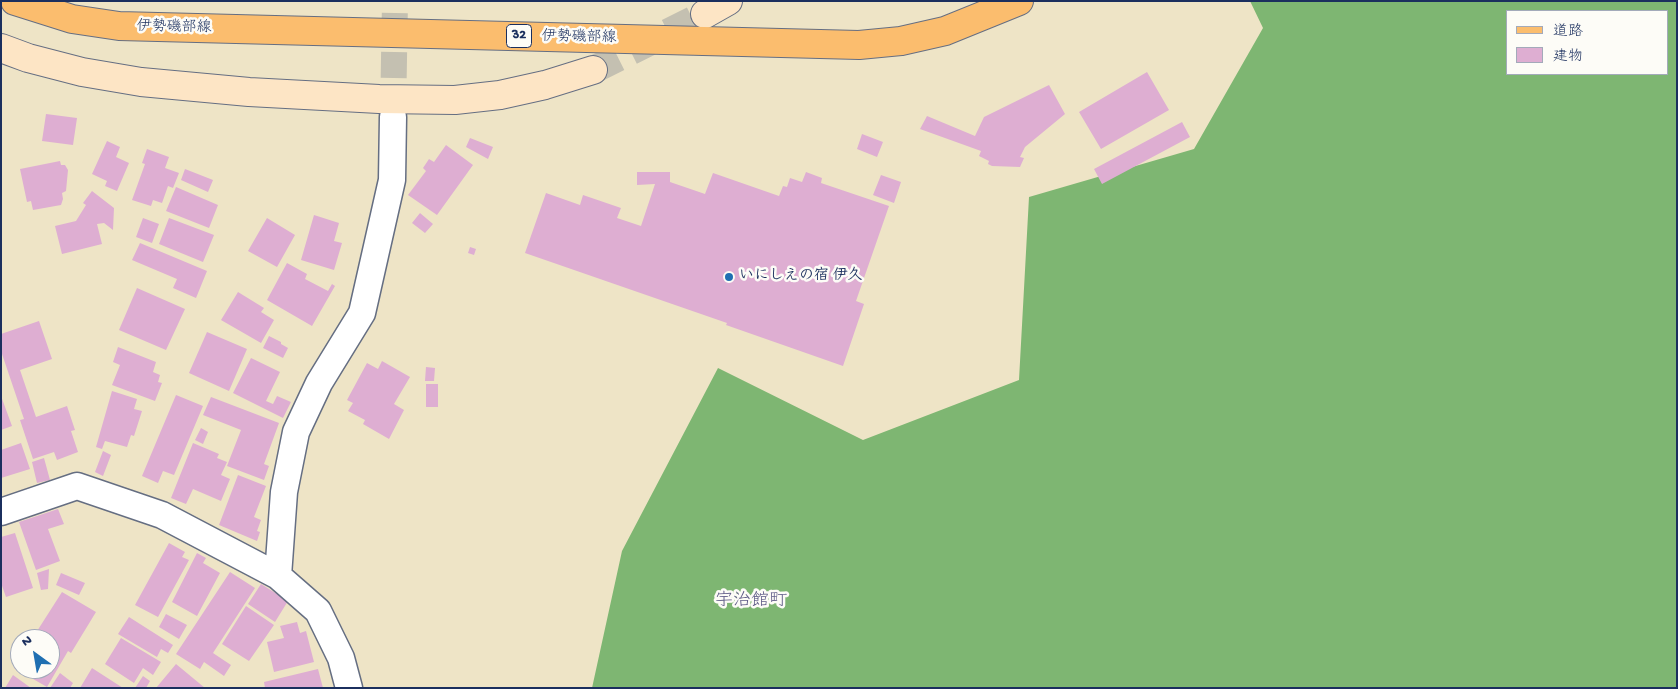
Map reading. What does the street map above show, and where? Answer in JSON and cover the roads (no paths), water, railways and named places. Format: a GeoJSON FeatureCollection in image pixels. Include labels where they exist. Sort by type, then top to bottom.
{"type":"FeatureCollection","features":[{"type":"Feature","properties":{"kind":"main road","name":"伊勢磯部線"},"geometry":{"type":"LineString","coordinates":[[15,1],[72,19],[119,26],[859,45],[901,41],[945,31],[1019,1]]}},
{"type":"Feature","properties":{"kind":"street"},"geometry":{"type":"LineString","coordinates":[[1,48],[28,58],[82,72],[141,82],[249,92],[379,99],[455,100],[500,95],[545,85],[593,70]]}},
{"type":"Feature","properties":{"kind":"street"},"geometry":{"type":"LineString","coordinates":[[278,576],[284,492],[296,432],[319,382],[362,313],[392,180],[393,117]]}},
{"type":"Feature","properties":{"kind":"street"},"geometry":{"type":"LineString","coordinates":[[1,512],[77,486],[162,515],[278,576],[318,611],[341,658],[349,688]]}},
{"type":"Feature","properties":{"kind":"tunnel"},"geometry":{"type":"LineString","coordinates":[[393,117],[395,1]]}},
{"type":"Feature","properties":{"kind":"tunnel"},"geometry":{"type":"LineString","coordinates":[[593,70],[705,14]]}},
{"type":"Feature","properties":{"kind":"place","name":"いにしえの宿 伊久"},"geometry":{"type":"Point","coordinates":[729,277]}},
{"type":"Feature","properties":{"kind":"district","name":"宇治館町"},"geometry":{"type":"Point","coordinates":[751,602]}}]}
